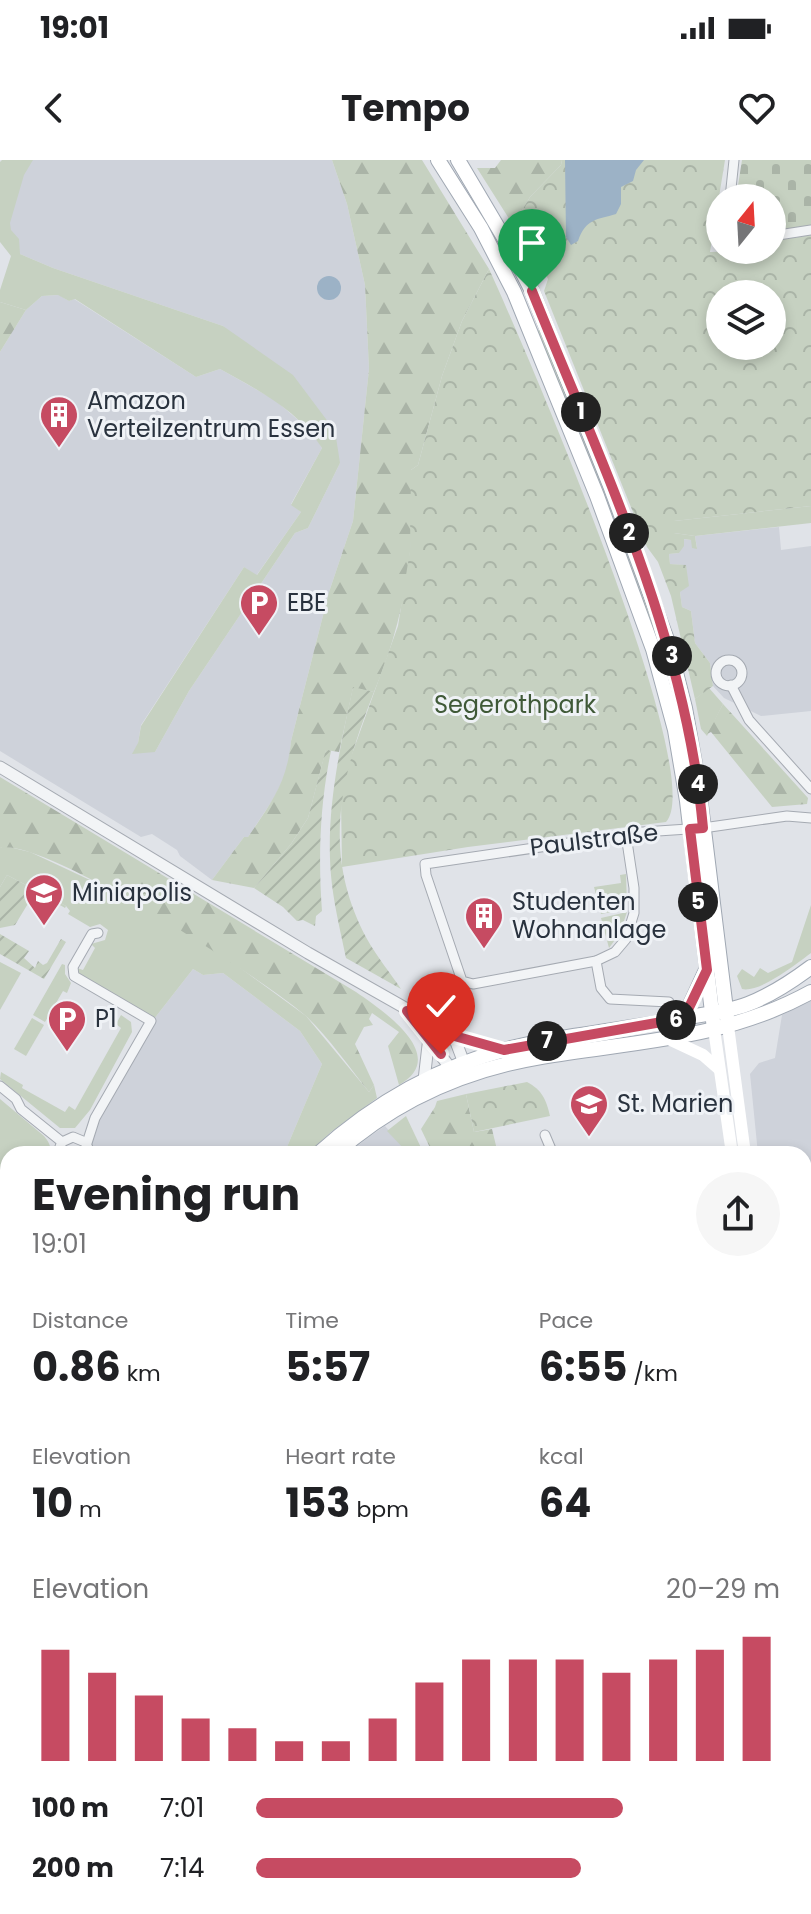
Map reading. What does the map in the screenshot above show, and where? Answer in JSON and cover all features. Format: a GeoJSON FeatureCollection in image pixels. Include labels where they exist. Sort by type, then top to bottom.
{"type":"FeatureCollection","features":[{"type":"Feature","properties":{"kind":"main road"},"geometry":{"type":"LineString","coordinates":[[438,160],[481,228],[514,292],[602,511],[653,649],[697,829],[721,1028],[743,1146]]}},
{"type":"Feature","properties":{"kind":"main road"},"geometry":{"type":"LineString","coordinates":[[458,160],[532,291],[617,502],[669,645],[691,738],[707,970],[719,1011]]}},
{"type":"Feature","properties":{"kind":"main road"},"geometry":{"type":"LineString","coordinates":[[514,292],[532,291]]}},
{"type":"Feature","properties":{"kind":"main road"},"geometry":{"type":"LineString","coordinates":[[345,1146],[390,1112],[504,1050],[745,1005],[769,994],[811,967]]}},
{"type":"Feature","properties":{"kind":"main road"},"geometry":{"type":"LineString","coordinates":[[684,1018],[707,970]]}},
{"type":"Feature","properties":{"kind":"main road"},"geometry":{"type":"LineString","coordinates":[[327,1146],[360,1118],[424,1080],[543,1056],[671,1040],[761,1015],[811,992]]}},
{"type":"Feature","properties":{"kind":"main road"},"geometry":{"type":"LineString","coordinates":[[721,1028],[719,1069],[731,1146]]}},
{"type":"Feature","properties":{"kind":"main road"},"geometry":{"type":"LineString","coordinates":[[671,1040],[696,1051],[719,1069]]}},
{"type":"Feature","properties":{"kind":"street"},"geometry":{"type":"LineString","coordinates":[[731,184],[734,160]]}},
{"type":"Feature","properties":{"kind":"street"},"geometry":{"type":"LineString","coordinates":[[786,234],[811,230]]}},
{"type":"Feature","properties":{"kind":"street"},"geometry":{"type":"LineString","coordinates":[[731,685],[749,720],[811,789]]}},
{"type":"Feature","properties":{"kind":"street"},"geometry":{"type":"LineString","coordinates":[[0,767],[407,1011],[451,1035],[504,1050]]}},
{"type":"Feature","properties":{"kind":"street","name":"Paulstraße"},"geometry":{"type":"LineString","coordinates":[[596,961],[468,983],[459,976],[425,864],[626,835],[787,816],[811,818]]}},
{"type":"Feature","properties":{"kind":"street"},"geometry":{"type":"LineString","coordinates":[[626,835],[634,888],[631,923],[626,939],[615,952],[596,961],[601,988],[610,999],[669,1002]]}},
{"type":"Feature","properties":{"kind":"street"},"geometry":{"type":"LineString","coordinates":[[88,1146],[95,1118],[151,1021],[74,976],[73,966],[92,934],[98,933]]}},
{"type":"Feature","properties":{"kind":"street"},"geometry":{"type":"LineString","coordinates":[[407,1011],[461,1071]]}},
{"type":"Feature","properties":{"kind":"street"},"geometry":{"type":"LineString","coordinates":[[451,1035],[461,1071]]}},
{"type":"Feature","properties":{"kind":"street"},"geometry":{"type":"LineString","coordinates":[[424,1080],[429,1037]]}},
{"type":"Feature","properties":{"kind":"street"},"geometry":{"type":"LineString","coordinates":[[0,1086],[16,1099],[21,1109],[62,1142]]}},
{"type":"Feature","properties":{"kind":"street"},"geometry":{"type":"LineString","coordinates":[[60,1146],[95,1118]]}},
{"type":"Feature","properties":{"kind":"street"},"geometry":{"type":"LineString","coordinates":[[545,1135],[550,1146]]}},
{"type":"Feature","properties":{"kind":"street"},"geometry":{"type":"LineString","coordinates":[[75,1137],[87,1143]]}},
{"type":"Feature","properties":{"kind":"shaded area"},"geometry":{"type":"Polygon","coordinates":[[[24,160],[332,160],[347,204],[365,285],[369,369],[353,521],[329,592],[291,741],[289,767],[274,798],[248,837],[244,837],[212,880],[180,856],[177,850],[152,834],[141,837],[0,751],[0,352],[26,310],[42,296],[59,295],[69,301],[74,299],[196,377],[220,369],[275,400],[313,433],[322,448],[291,504],[301,512],[256,576],[244,567],[141,725],[138,743],[155,752],[189,691],[295,533],[308,528],[340,463],[223,326],[20,254],[3,232],[24,160]]]}},
{"type":"Feature","properties":{"kind":"shaded area"},"geometry":{"type":"Polygon","coordinates":[[[779,527],[781,550],[811,546],[811,711],[761,716],[724,698],[713,686],[710,663],[695,643],[691,611],[682,607],[683,565],[670,564],[669,554],[679,553],[683,539],[691,540],[697,548],[695,536],[779,527]]]}},
{"type":"Feature","properties":{"kind":"shaded area"},"geometry":{"type":"Polygon","coordinates":[[[193,969],[203,975],[223,973],[300,1031],[322,1064],[287,1146],[92,1146],[97,1119],[154,1019],[193,969]]]}},
{"type":"Feature","properties":{"kind":"shaded area"},"geometry":{"type":"Polygon","coordinates":[[[811,1001],[811,1146],[757,1146],[750,1074],[759,1063],[775,1058],[782,1015],[811,1001]]]}},
{"type":"Feature","properties":{"kind":"shaded area"},"geometry":{"type":"Polygon","coordinates":[[[385,1126],[402,1146],[357,1146],[385,1126]]]}},
{"type":"Feature","properties":{"kind":"green space"},"geometry":{"type":"Polygon","coordinates":[[[2,160],[33,160],[24,175],[10,223],[11,230],[19,239],[20,254],[223,326],[293,375],[335,431],[340,463],[308,528],[295,533],[189,691],[155,752],[132,754],[141,726],[244,567],[257,575],[301,512],[291,505],[322,448],[301,423],[263,393],[220,369],[196,377],[75,299],[69,301],[58,295],[42,296],[26,310],[0,302],[0,290],[11,256],[0,242],[2,160]]]}},
{"type":"Feature","properties":{"kind":"green space"},"geometry":{"type":"Polygon","coordinates":[[[332,160],[422,160],[489,269],[462,321],[442,376],[418,465],[411,470],[408,570],[397,624],[381,675],[374,692],[353,688],[339,752],[326,750],[308,818],[291,844],[254,888],[212,880],[244,837],[248,837],[282,781],[329,592],[353,521],[369,369],[365,285],[347,204],[332,160]]]}},
{"type":"Feature","properties":{"kind":"green space"},"geometry":{"type":"Polygon","coordinates":[[[501,160],[562,160],[561,165],[530,197],[513,225],[477,168],[495,168],[501,160]]]}},
{"type":"Feature","properties":{"kind":"green space"},"geometry":{"type":"Polygon","coordinates":[[[562,160],[725,160],[721,184],[706,184],[706,264],[786,264],[786,239],[811,235],[811,506],[674,521],[674,533],[695,536],[697,549],[692,548],[691,540],[684,539],[679,553],[669,554],[670,564],[686,565],[689,586],[680,592],[682,607],[691,611],[695,643],[710,663],[713,686],[695,699],[671,596],[658,562],[647,547],[544,291],[548,279],[531,246],[523,244],[513,225],[530,197],[561,165],[562,160]]]}},
{"type":"Feature","properties":{"kind":"green space"},"geometry":{"type":"Polygon","coordinates":[[[742,160],[811,160],[811,226],[786,230],[786,184],[738,184],[742,160]]]}},
{"type":"Feature","properties":{"kind":"green space","name":"Segerothpark"},"geometry":{"type":"Polygon","coordinates":[[[489,269],[571,462],[638,645],[661,725],[672,788],[666,822],[468,847],[342,867],[341,799],[347,768],[398,626],[410,550],[411,470],[418,465],[442,376],[462,321],[489,269]]]}},
{"type":"Feature","properties":{"kind":"green space"},"geometry":{"type":"Polygon","coordinates":[[[0,302],[26,310],[0,352],[0,302]]]}},
{"type":"Feature","properties":{"kind":"green space"},"geometry":{"type":"Polygon","coordinates":[[[542,329],[656,620],[687,739],[694,801],[683,740],[536,331],[542,329]]]}},
{"type":"Feature","properties":{"kind":"green space"},"geometry":{"type":"Polygon","coordinates":[[[811,506],[811,523],[695,536],[674,533],[674,521],[811,506]]]}},
{"type":"Feature","properties":{"kind":"green space"},"geometry":{"type":"Polygon","coordinates":[[[353,687],[374,692],[345,785],[340,816],[344,876],[367,939],[401,989],[346,958],[333,894],[331,810],[353,687]]]}},
{"type":"Feature","properties":{"kind":"green space"},"geometry":{"type":"Polygon","coordinates":[[[709,688],[723,704],[707,736],[701,729],[695,699],[709,688]]]}},
{"type":"Feature","properties":{"kind":"green space"},"geometry":{"type":"Polygon","coordinates":[[[723,704],[808,798],[807,804],[772,807],[711,732],[707,734],[723,704]]]}},
{"type":"Feature","properties":{"kind":"green space"},"geometry":{"type":"Polygon","coordinates":[[[326,749],[331,751],[321,830],[322,911],[316,916],[315,926],[303,920],[297,921],[283,907],[254,888],[291,844],[308,818],[326,749]]]}},
{"type":"Feature","properties":{"kind":"green space"},"geometry":{"type":"Polygon","coordinates":[[[0,777],[356,992],[407,1034],[418,1061],[413,1073],[399,1085],[388,1046],[399,1032],[372,1013],[369,1019],[373,1025],[364,1027],[355,1044],[374,1085],[369,1092],[307,1017],[249,974],[155,915],[60,864],[23,850],[0,848],[0,777]]]}},
{"type":"Feature","properties":{"kind":"green space"},"geometry":{"type":"Polygon","coordinates":[[[5,846],[30,852],[122,895],[209,945],[306,1016],[369,1092],[374,1085],[377,1098],[316,1146],[287,1146],[322,1064],[300,1031],[223,973],[203,975],[193,969],[154,1019],[78,975],[77,968],[83,970],[95,948],[91,944],[105,940],[108,930],[100,924],[90,927],[68,914],[70,911],[66,906],[7,875],[0,887],[0,848],[5,846]]]}},
{"type":"Feature","properties":{"kind":"green space"},"geometry":{"type":"Polygon","coordinates":[[[626,874],[627,909],[601,914],[594,887],[621,883],[620,875],[626,874]]]}},
{"type":"Feature","properties":{"kind":"green space"},"geometry":{"type":"Polygon","coordinates":[[[7,875],[66,906],[65,908],[53,901],[51,904],[32,897],[15,925],[0,928],[0,887],[7,875]]]}},
{"type":"Feature","properties":{"kind":"green space"},"geometry":{"type":"Polygon","coordinates":[[[811,905],[811,953],[768,982],[742,989],[737,976],[742,969],[754,977],[760,968],[768,973],[792,962],[811,905]]]}},
{"type":"Feature","properties":{"kind":"green space"},"geometry":{"type":"Polygon","coordinates":[[[627,912],[620,933],[609,948],[601,918],[627,912]]]}},
{"type":"Feature","properties":{"kind":"green space"},"geometry":{"type":"Polygon","coordinates":[[[0,934],[29,951],[24,958],[35,968],[38,961],[43,965],[47,963],[61,939],[66,942],[44,979],[0,954],[0,934]]]}},
{"type":"Feature","properties":{"kind":"green space"},"geometry":{"type":"Polygon","coordinates":[[[0,962],[21,973],[0,1010],[0,962]]]}},
{"type":"Feature","properties":{"kind":"green space"},"geometry":{"type":"Polygon","coordinates":[[[62,964],[71,983],[45,1022],[33,1015],[62,964]]]}},
{"type":"Feature","properties":{"kind":"green space"},"geometry":{"type":"Polygon","coordinates":[[[121,1015],[131,1022],[132,1032],[90,1110],[75,1128],[60,1128],[0,1079],[1,1072],[23,1085],[22,1088],[65,1112],[69,1106],[75,1110],[121,1028],[116,1024],[121,1015]]]}},
{"type":"Feature","properties":{"kind":"green space"},"geometry":{"type":"Polygon","coordinates":[[[32,1018],[44,1025],[26,1056],[14,1049],[32,1018]]]}},
{"type":"Feature","properties":{"kind":"green space"},"geometry":{"type":"Polygon","coordinates":[[[527,1082],[543,1096],[550,1116],[474,1132],[466,1094],[527,1082]]]}},
{"type":"Feature","properties":{"kind":"green space"},"geometry":{"type":"Polygon","coordinates":[[[466,1094],[474,1132],[492,1129],[496,1146],[429,1146],[421,1129],[437,1101],[466,1094]]]}},
{"type":"Feature","properties":{"kind":"green space"},"geometry":{"type":"Polygon","coordinates":[[[0,1099],[44,1136],[49,1146],[0,1146],[0,1099]]]}},
{"type":"Feature","properties":{"kind":"green space"},"geometry":{"type":"Polygon","coordinates":[[[406,1116],[420,1146],[401,1146],[387,1131],[406,1116]]]}},
{"type":"Feature","properties":{"kind":"water"},"geometry":{"type":"Polygon","coordinates":[[[565,160],[644,160],[636,170],[633,181],[621,187],[621,204],[616,214],[589,224],[578,241],[571,245],[566,237],[565,160]]]}},
{"type":"Feature","properties":{"kind":"water"},"geometry":{"type":"Polygon","coordinates":[[[329,276],[337,280],[341,288],[337,296],[329,300],[321,296],[317,288],[321,280],[329,276]]]}},
{"type":"Feature","properties":{"kind":"place","name":"Amazon Verteilzentrum Essen"},"geometry":{"type":"Point","coordinates":[59,449]}},
{"type":"Feature","properties":{"kind":"place","name":"EBE"},"geometry":{"type":"Point","coordinates":[259,637]}},
{"type":"Feature","properties":{"kind":"place","name":"Miniapolis"},"geometry":{"type":"Point","coordinates":[44,927]}},
{"type":"Feature","properties":{"kind":"place","name":"Studenten Wohnanlage"},"geometry":{"type":"Point","coordinates":[484,950]}},
{"type":"Feature","properties":{"kind":"place","name":"P1"},"geometry":{"type":"Point","coordinates":[67,1053]}},
{"type":"Feature","properties":{"kind":"place","name":"St. Marien"},"geometry":{"type":"Point","coordinates":[589,1138]}},
{"type":"Feature","properties":{"kind":"route"},"geometry":{"type":"LineString","coordinates":[[441,1054],[407,1011],[451,1035],[504,1050],[684,1018],[707,970],[690,829],[703,828],[698,781],[685,708],[669,645],[611,488],[532,291]]}}]}
